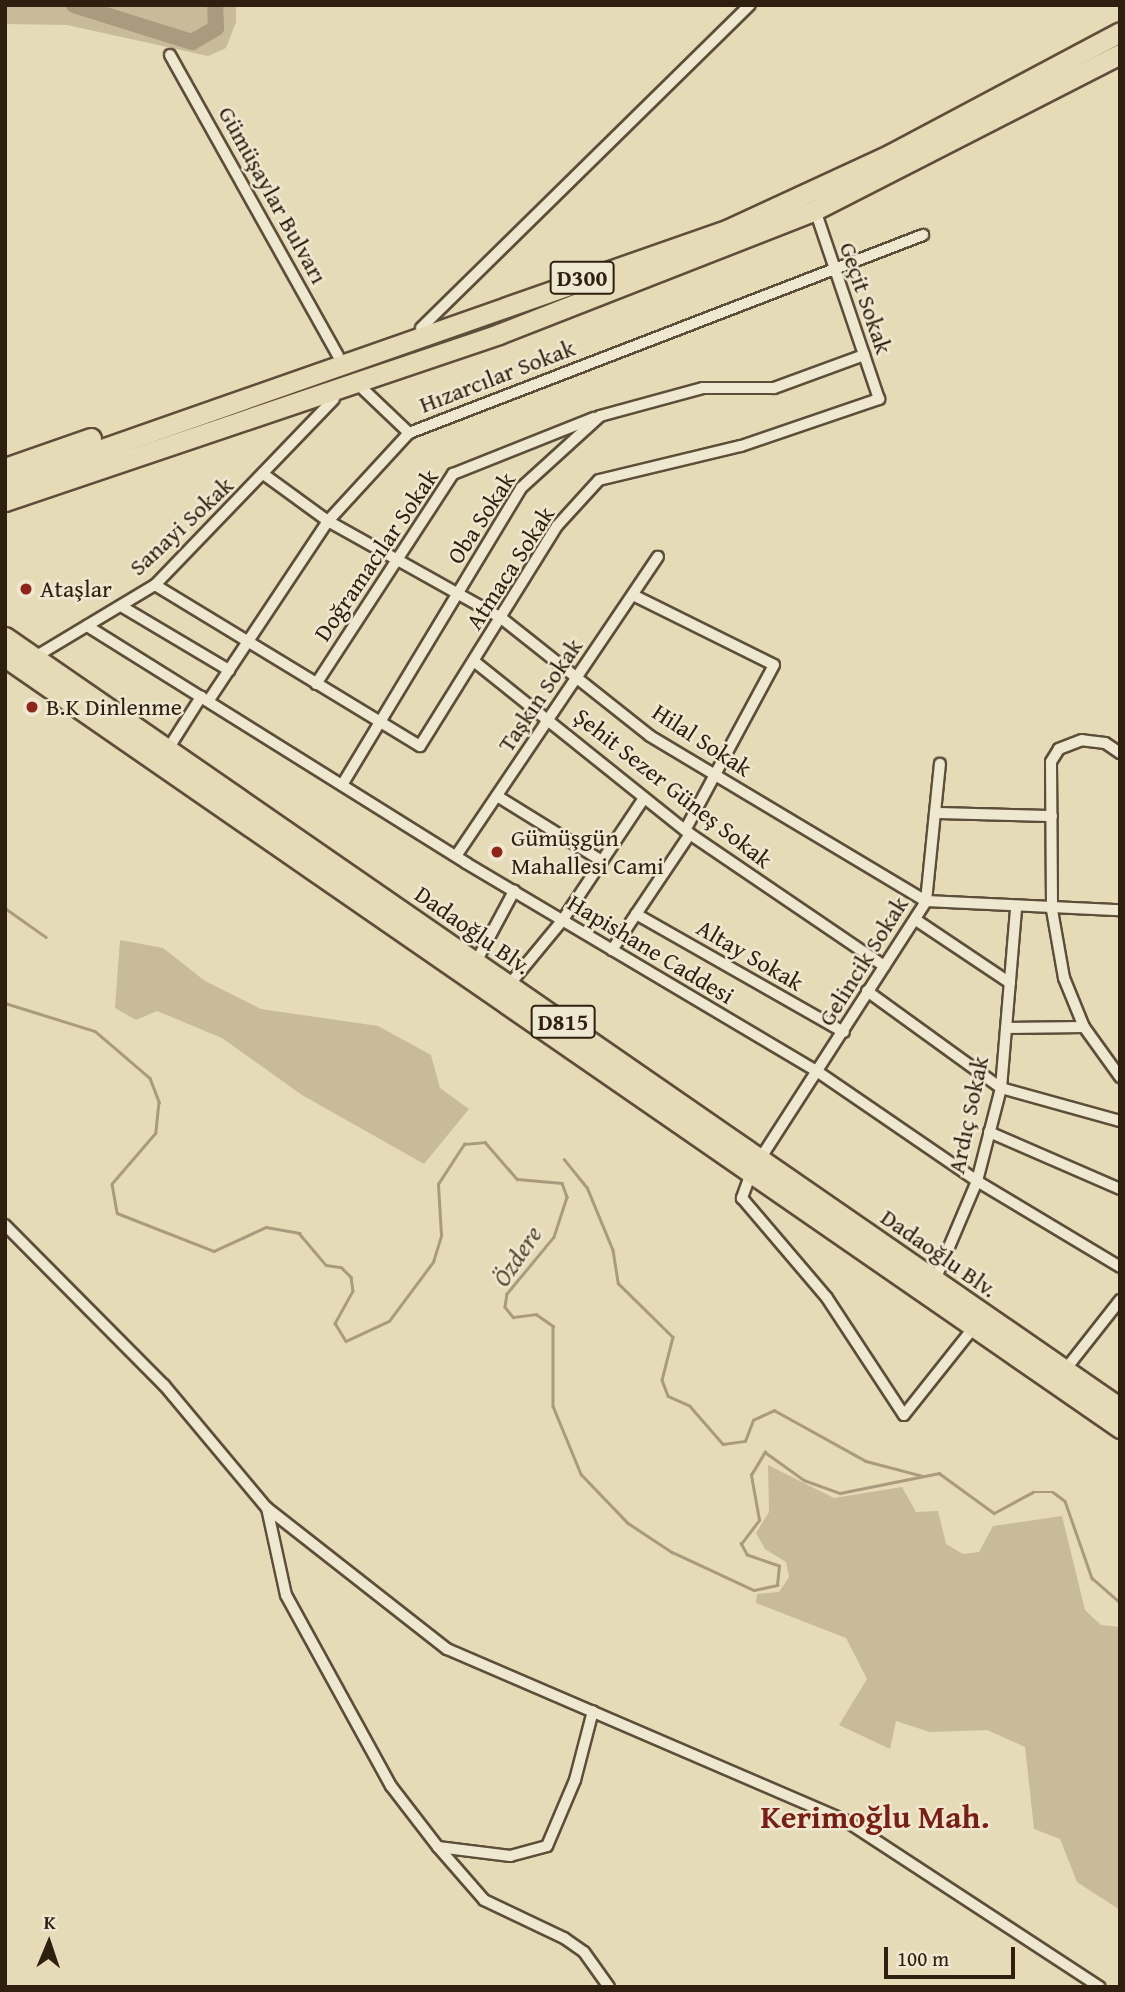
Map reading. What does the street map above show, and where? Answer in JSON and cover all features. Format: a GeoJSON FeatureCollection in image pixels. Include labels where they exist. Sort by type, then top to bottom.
{"type":"FeatureCollection","features":[{"type":"Feature","properties":{"kind":"highway","name":"D300"},"geometry":{"type":"LineString","coordinates":[[5,500],[15,480],[729,229],[808,195],[1120,32]]}},
{"type":"Feature","properties":{"kind":"highway","name":"D300"},"geometry":{"type":"LineString","coordinates":[[15,480],[499,334],[815,210],[1120,54]]}},
{"type":"Feature","properties":{"kind":"highway"},"geometry":{"type":"LineString","coordinates":[[15,480],[338,355],[421,328],[468,319]]}},
{"type":"Feature","properties":{"kind":"highway"},"geometry":{"type":"LineString","coordinates":[[5,512],[448,360],[499,334]]}},
{"type":"Feature","properties":{"kind":"highway","name":"Dadaoğlu Blv."},"geometry":{"type":"LineString","coordinates":[[5,637],[509,985],[974,1327],[1120,1427]]}},
{"type":"Feature","properties":{"kind":"highway","name":"Dadaoğlu Blv."},"geometry":{"type":"LineString","coordinates":[[5,657],[755,1166],[935,1280],[1120,1408]]}},
{"type":"Feature","properties":{"kind":"street"},"geometry":{"type":"LineString","coordinates":[[421,328],[750,5]]}},
{"type":"Feature","properties":{"kind":"street","name":"Gümüşaylar Bulvarı"},"geometry":{"type":"LineString","coordinates":[[170,55],[338,355]]}},
{"type":"Feature","properties":{"kind":"street","name":"Geçit Sokak"},"geometry":{"type":"LineString","coordinates":[[815,210],[879,399]]}},
{"type":"Feature","properties":{"kind":"street","name":"Hızarcılar Sokak"},"geometry":{"type":"LineString","coordinates":[[168,749],[229,670],[328,521],[410,433],[833,267],[923,235]]}},
{"type":"Feature","properties":{"kind":"street","name":"Oba Sokak"},"geometry":{"type":"LineString","coordinates":[[342,785],[521,488],[600,416],[703,388],[774,388],[864,355]]}},
{"type":"Feature","properties":{"kind":"street"},"geometry":{"type":"LineString","coordinates":[[363,389],[410,433]]}},
{"type":"Feature","properties":{"kind":"street","name":"Sanayi Sokak"},"geometry":{"type":"LineString","coordinates":[[35,657],[155,585],[266,476],[334,399]]}},
{"type":"Feature","properties":{"kind":"street","name":"Atmaca Sokak"},"geometry":{"type":"LineString","coordinates":[[379,723],[420,746],[475,662],[557,526],[599,480],[741,446],[879,399]]}},
{"type":"Feature","properties":{"kind":"street","name":"Doğramacılar Sokak"},"geometry":{"type":"LineString","coordinates":[[316,684],[453,474],[600,416]]}},
{"type":"Feature","properties":{"kind":"street","name":"Hilal Sokak"},"geometry":{"type":"LineString","coordinates":[[266,476],[328,521],[500,617],[579,674],[650,736],[926,901],[1016,909],[1120,910]]}},
{"type":"Feature","properties":{"kind":"street","name":"Taşkın Sokak"},"geometry":{"type":"LineString","coordinates":[[456,856],[658,557]]}},
{"type":"Feature","properties":{"kind":"street"},"geometry":{"type":"LineString","coordinates":[[155,585],[379,723]]}},
{"type":"Feature","properties":{"kind":"street"},"geometry":{"type":"LineString","coordinates":[[612,950],[687,832],[774,665],[633,595]]}},
{"type":"Feature","properties":{"kind":"street"},"geometry":{"type":"LineString","coordinates":[[121,606],[229,670]]}},
{"type":"Feature","properties":{"kind":"street","name":"Hapishane Caddesi"},"geometry":{"type":"LineString","coordinates":[[88,626],[562,921],[818,1072],[977,1181],[1120,1267]]}},
{"type":"Feature","properties":{"kind":"street","name":"Şehit Sezer Güneş Sokak"},"geometry":{"type":"LineString","coordinates":[[475,662],[687,832],[884,966]]}},
{"type":"Feature","properties":{"kind":"street"},"geometry":{"type":"LineString","coordinates":[[1120,753],[1096,740],[1059,749],[1051,762],[1052,910],[1064,978],[1084,1027],[1120,1077]]}},
{"type":"Feature","properties":{"kind":"street","name":"Gelincik Sokak"},"geometry":{"type":"LineString","coordinates":[[755,1166],[844,1032],[867,991],[926,901],[940,764]]}},
{"type":"Feature","properties":{"kind":"street"},"geometry":{"type":"LineString","coordinates":[[497,796],[602,861]]}},
{"type":"Feature","properties":{"kind":"street"},"geometry":{"type":"LineString","coordinates":[[509,985],[562,921],[644,798]]}},
{"type":"Feature","properties":{"kind":"street"},"geometry":{"type":"LineString","coordinates":[[935,814],[1052,816]]}},
{"type":"Feature","properties":{"kind":"street"},"geometry":{"type":"LineString","coordinates":[[476,962],[513,891]]}},
{"type":"Feature","properties":{"kind":"street","name":"Ardıç Sokak"},"geometry":{"type":"LineString","coordinates":[[935,1280],[977,1181],[1001,1088],[1016,909]]}},
{"type":"Feature","properties":{"kind":"street","name":"Altay Sokak"},"geometry":{"type":"LineString","coordinates":[[636,914],[844,1032]]}},
{"type":"Feature","properties":{"kind":"street"},"geometry":{"type":"LineString","coordinates":[[916,920],[1010,983]]}},
{"type":"Feature","properties":{"kind":"street"},"geometry":{"type":"LineString","coordinates":[[867,991],[1001,1088],[1120,1121]]}},
{"type":"Feature","properties":{"kind":"street"},"geometry":{"type":"LineString","coordinates":[[1006,1028],[1084,1027]]}},
{"type":"Feature","properties":{"kind":"street"},"geometry":{"type":"LineString","coordinates":[[989,1132],[1120,1189]]}},
{"type":"Feature","properties":{"kind":"street"},"geometry":{"type":"LineString","coordinates":[[755,1166],[742,1198],[827,1298],[904,1415],[974,1327]]}},
{"type":"Feature","properties":{"kind":"street"},"geometry":{"type":"LineString","coordinates":[[5,1225],[164,1385],[267,1508],[447,1649],[846,1821],[1100,1987]]}},
{"type":"Feature","properties":{"kind":"street"},"geometry":{"type":"LineString","coordinates":[[1065,1370],[1120,1300]]}},
{"type":"Feature","properties":{"kind":"street"},"geometry":{"type":"LineString","coordinates":[[267,1508],[286,1595],[391,1786],[438,1847],[484,1900],[574,1945],[609,1987]]}},
{"type":"Feature","properties":{"kind":"street"},"geometry":{"type":"LineString","coordinates":[[438,1847],[510,1856],[547,1846],[575,1780],[593,1711]]}},
{"type":"Feature","properties":{"kind":"shaded area"},"geometry":{"type":"Polygon","coordinates":[[[5,5],[236,5],[236,22],[226,48],[208,56],[67,25],[5,24],[5,5]]]}},
{"type":"Feature","properties":{"kind":"shaded area"},"geometry":{"type":"Polygon","coordinates":[[[120,940],[163,948],[205,981],[261,1009],[378,1026],[431,1055],[440,1088],[469,1109],[424,1164],[302,1095],[222,1038],[157,1011],[136,1020],[115,1008],[120,940]]]}},
{"type":"Feature","properties":{"kind":"shaded area"},"geometry":{"type":"Polygon","coordinates":[[[768,1465],[834,1498],[902,1487],[916,1512],[938,1511],[946,1544],[963,1554],[979,1552],[993,1526],[1062,1516],[1085,1610],[1101,1625],[1120,1627],[1120,1910],[1077,1882],[1060,1839],[1034,1829],[1025,1747],[987,1730],[930,1732],[896,1721],[890,1749],[839,1725],[867,1679],[846,1638],[756,1603],[757,1594],[779,1592],[789,1577],[786,1562],[765,1549],[756,1533],[769,1512],[768,1465]]]}},
{"type":"Feature","properties":{"kind":"waterway"},"geometry":{"type":"LineString","coordinates":[[74,5],[192,42],[216,28],[215,5]]}},
{"type":"Feature","properties":{"kind":"waterway"},"geometry":{"type":"LineString","coordinates":[[5,908],[46,937]]}},
{"type":"Feature","properties":{"kind":"waterway","name":"Özdere"},"geometry":{"type":"LineString","coordinates":[[5,1003],[95,1031],[150,1078],[159,1102],[156,1133],[112,1184],[117,1213],[214,1251],[266,1227],[299,1233],[326,1265],[341,1267],[351,1277],[353,1291],[335,1323],[346,1341],[389,1321],[433,1262],[441,1235],[438,1184],[464,1144],[485,1142],[517,1179],[562,1183],[567,1197],[554,1237],[507,1294],[505,1307],[513,1317],[536,1314],[553,1326],[553,1406],[581,1474],[628,1523],[672,1552],[754,1590],[777,1585],[779,1566],[747,1555],[741,1544],[759,1520],[751,1475],[765,1452],[804,1480],[840,1493],[939,1473],[994,1513],[1033,1492],[1053,1492],[1065,1501],[1092,1578],[1120,1602]]}},
{"type":"Feature","properties":{"kind":"waterway"},"geometry":{"type":"LineString","coordinates":[[564,1159],[587,1187],[613,1250],[618,1283],[673,1337],[662,1380],[668,1396],[690,1406],[723,1444],[745,1441],[753,1420],[774,1410],[866,1461],[923,1476]]}},
{"type":"Feature","properties":{"kind":"place","name":"Ataşlar"},"geometry":{"type":"Point","coordinates":[26,589]}},
{"type":"Feature","properties":{"kind":"place","name":"B.K Dinlenme"},"geometry":{"type":"Point","coordinates":[32,707]}},
{"type":"Feature","properties":{"kind":"place","name":"Gümüşgün Mahallesi Cami"},"geometry":{"type":"Point","coordinates":[497,852]}},
{"type":"Feature","properties":{"kind":"district","name":"Kerimoğlu Mah."},"geometry":{"type":"Point","coordinates":[875,1817]}}]}
